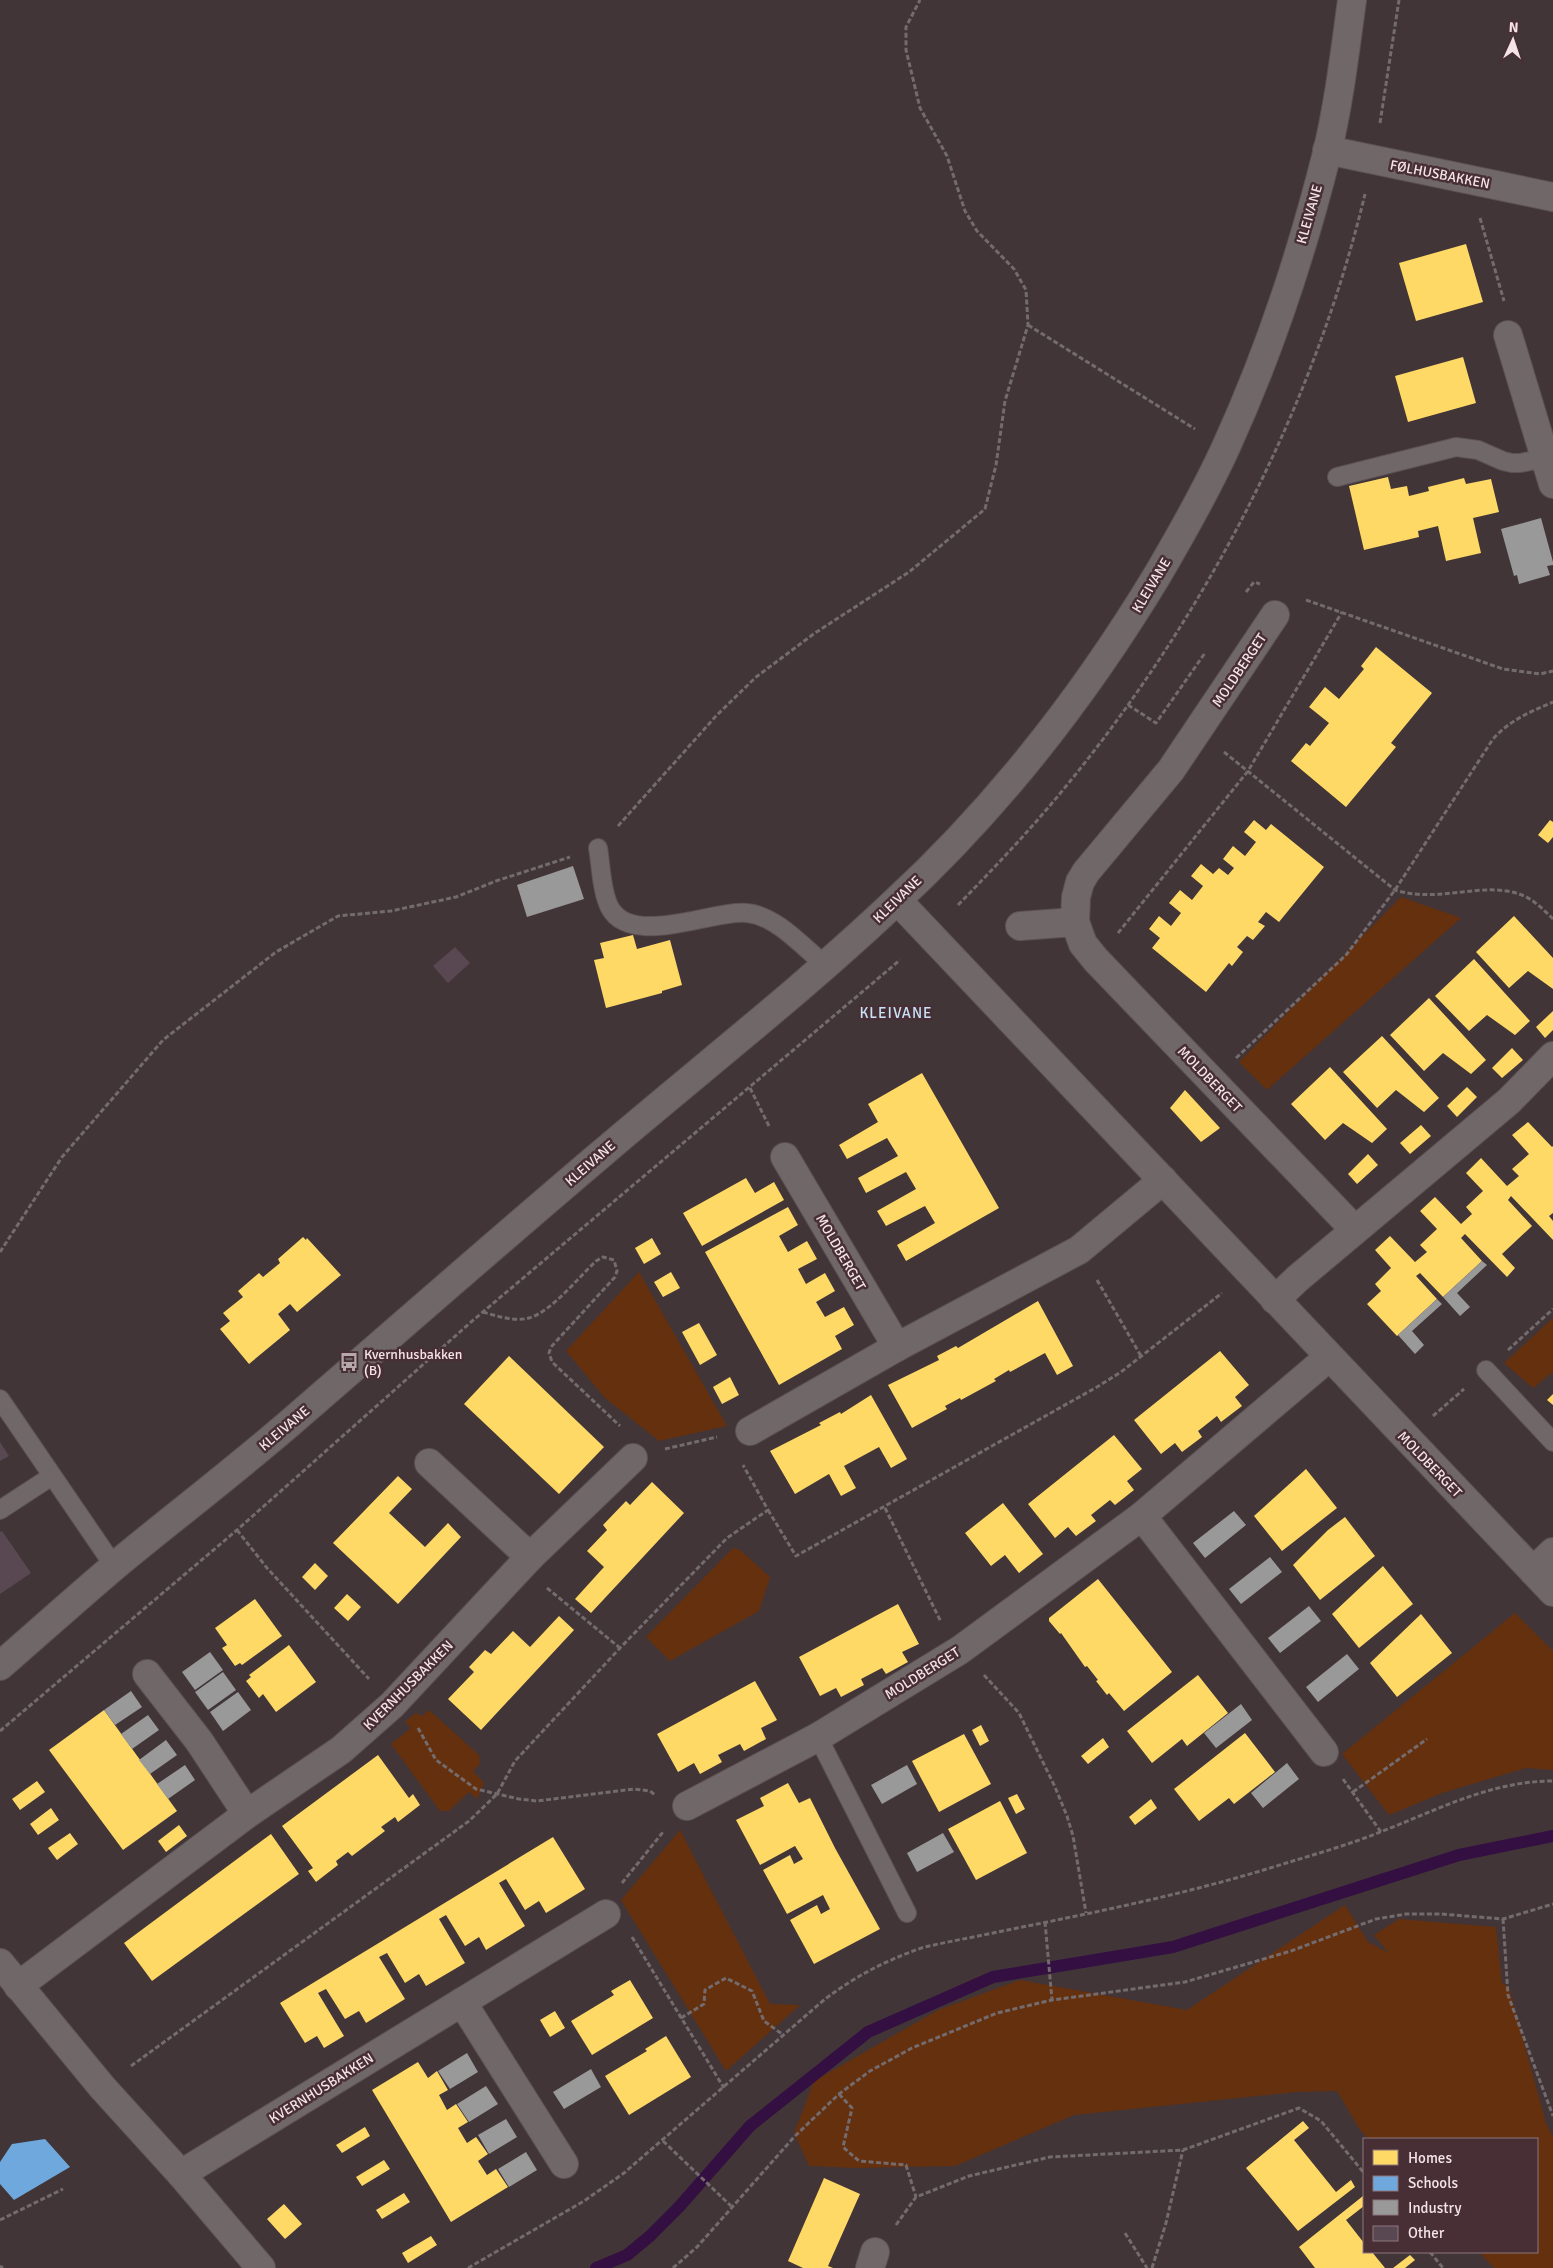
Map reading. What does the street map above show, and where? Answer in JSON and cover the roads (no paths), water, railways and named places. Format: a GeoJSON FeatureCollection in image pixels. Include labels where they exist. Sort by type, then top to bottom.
{"type":"FeatureCollection","features":[{"type":"Feature","properties":{"kind":"street","name":"KLEIVANE"},"geometry":{"type":"LineString","coordinates":[[0,1666],[114,1566],[303,1412],[598,1156],[898,901],[980,816],[1035,752],[1083,690],[1133,615],[1184,530],[1226,449],[1256,376],[1291,281],[1328,150],[1352,0]]}},
{"type":"Feature","properties":{"kind":"street","name":"FØLHUSBAKKEN"},"geometry":{"type":"LineString","coordinates":[[1328,150],[1553,197]]}},
{"type":"Feature","properties":{"kind":"street"},"geometry":{"type":"LineString","coordinates":[[1508,335],[1553,484]]}},
{"type":"Feature","properties":{"kind":"street","name":"MOLDBERGET"},"geometry":{"type":"LineString","coordinates":[[1275,615],[1171,770],[1086,872],[1076,897],[1075,922],[1083,944],[1096,960],[1354,1230]]}},
{"type":"Feature","properties":{"kind":"street","name":"MOLDBERGET"},"geometry":{"type":"LineString","coordinates":[[898,901],[1553,1592]]}},
{"type":"Feature","properties":{"kind":"street"},"geometry":{"type":"LineString","coordinates":[[1020,926],[1075,922]]}},
{"type":"Feature","properties":{"kind":"street"},"geometry":{"type":"LineString","coordinates":[[1276,1300],[1354,1230],[1509,1101],[1553,1056]]}},
{"type":"Feature","properties":{"kind":"street","name":"MOLDBERGET"},"geometry":{"type":"LineString","coordinates":[[785,1157],[897,1347]]}},
{"type":"Feature","properties":{"kind":"street"},"geometry":{"type":"LineString","coordinates":[[750,1431],[897,1347],[1079,1250],[1163,1180]]}},
{"type":"Feature","properties":{"kind":"street","name":"MOLDBERGET"},"geometry":{"type":"LineString","coordinates":[[687,1806],[818,1737],[960,1650],[1142,1516],[1329,1357]]}},
{"type":"Feature","properties":{"kind":"street","name":"KVERNHUSBAKKEN"},"geometry":{"type":"LineString","coordinates":[[18,1986],[247,1814],[341,1750],[392,1705],[525,1562],[644,1454]]}},
{"type":"Feature","properties":{"kind":"street"},"geometry":{"type":"LineString","coordinates":[[429,1462],[525,1562]]}},
{"type":"Feature","properties":{"kind":"street"},"geometry":{"type":"LineString","coordinates":[[1142,1516],[1324,1752]]}},
{"type":"Feature","properties":{"kind":"street"},"geometry":{"type":"LineString","coordinates":[[1533,1571],[1553,1552]]}},
{"type":"Feature","properties":{"kind":"street"},"geometry":{"type":"LineString","coordinates":[[147,1674],[199,1742],[247,1814]]}},
{"type":"Feature","properties":{"kind":"street","name":"KVERNHUSBAKKEN"},"geometry":{"type":"LineString","coordinates":[[181,2174],[606,1914]]}},
{"type":"Feature","properties":{"kind":"street"},"geometry":{"type":"LineString","coordinates":[[0,1963],[102,2087],[181,2174],[261,2268]]}},
{"type":"Feature","properties":{"kind":"street"},"geometry":{"type":"LineString","coordinates":[[462,2002],[564,2164]]}},
{"type":"Feature","properties":{"kind":"lane"},"geometry":{"type":"LineString","coordinates":[[1337,477],[1456,447],[1478,450],[1503,461],[1520,463],[1545,458]]}},
{"type":"Feature","properties":{"kind":"lane"},"geometry":{"type":"LineString","coordinates":[[598,848],[607,901],[613,912],[622,919],[635,925],[670,925],[732,913],[747,913],[762,917],[777,926],[825,965]]}},
{"type":"Feature","properties":{"kind":"lane"},"geometry":{"type":"LineString","coordinates":[[1486,1370],[1553,1442]]}},
{"type":"Feature","properties":{"kind":"lane"},"geometry":{"type":"LineString","coordinates":[[0,1399],[114,1566]]}},
{"type":"Feature","properties":{"kind":"lane"},"geometry":{"type":"LineString","coordinates":[[0,1510],[52,1476]]}},
{"type":"Feature","properties":{"kind":"lane"},"geometry":{"type":"LineString","coordinates":[[818,1737],[907,1913]]}},
{"type":"Feature","properties":{"kind":"waterway"},"geometry":{"type":"LineString","coordinates":[[596,2268],[627,2255],[650,2236],[679,2207],[750,2126],[868,2032],[993,1977],[1173,1947],[1459,1855],[1553,1836]]}},
{"type":"Feature","properties":{"kind":"place","name":"Kvernhusbakken (B)"},"geometry":{"type":"Point","coordinates":[349,1362]}},
{"type":"Feature","properties":{"kind":"district","name":"KLEIVANE"},"geometry":{"type":"Point","coordinates":[896,1013]}}]}
